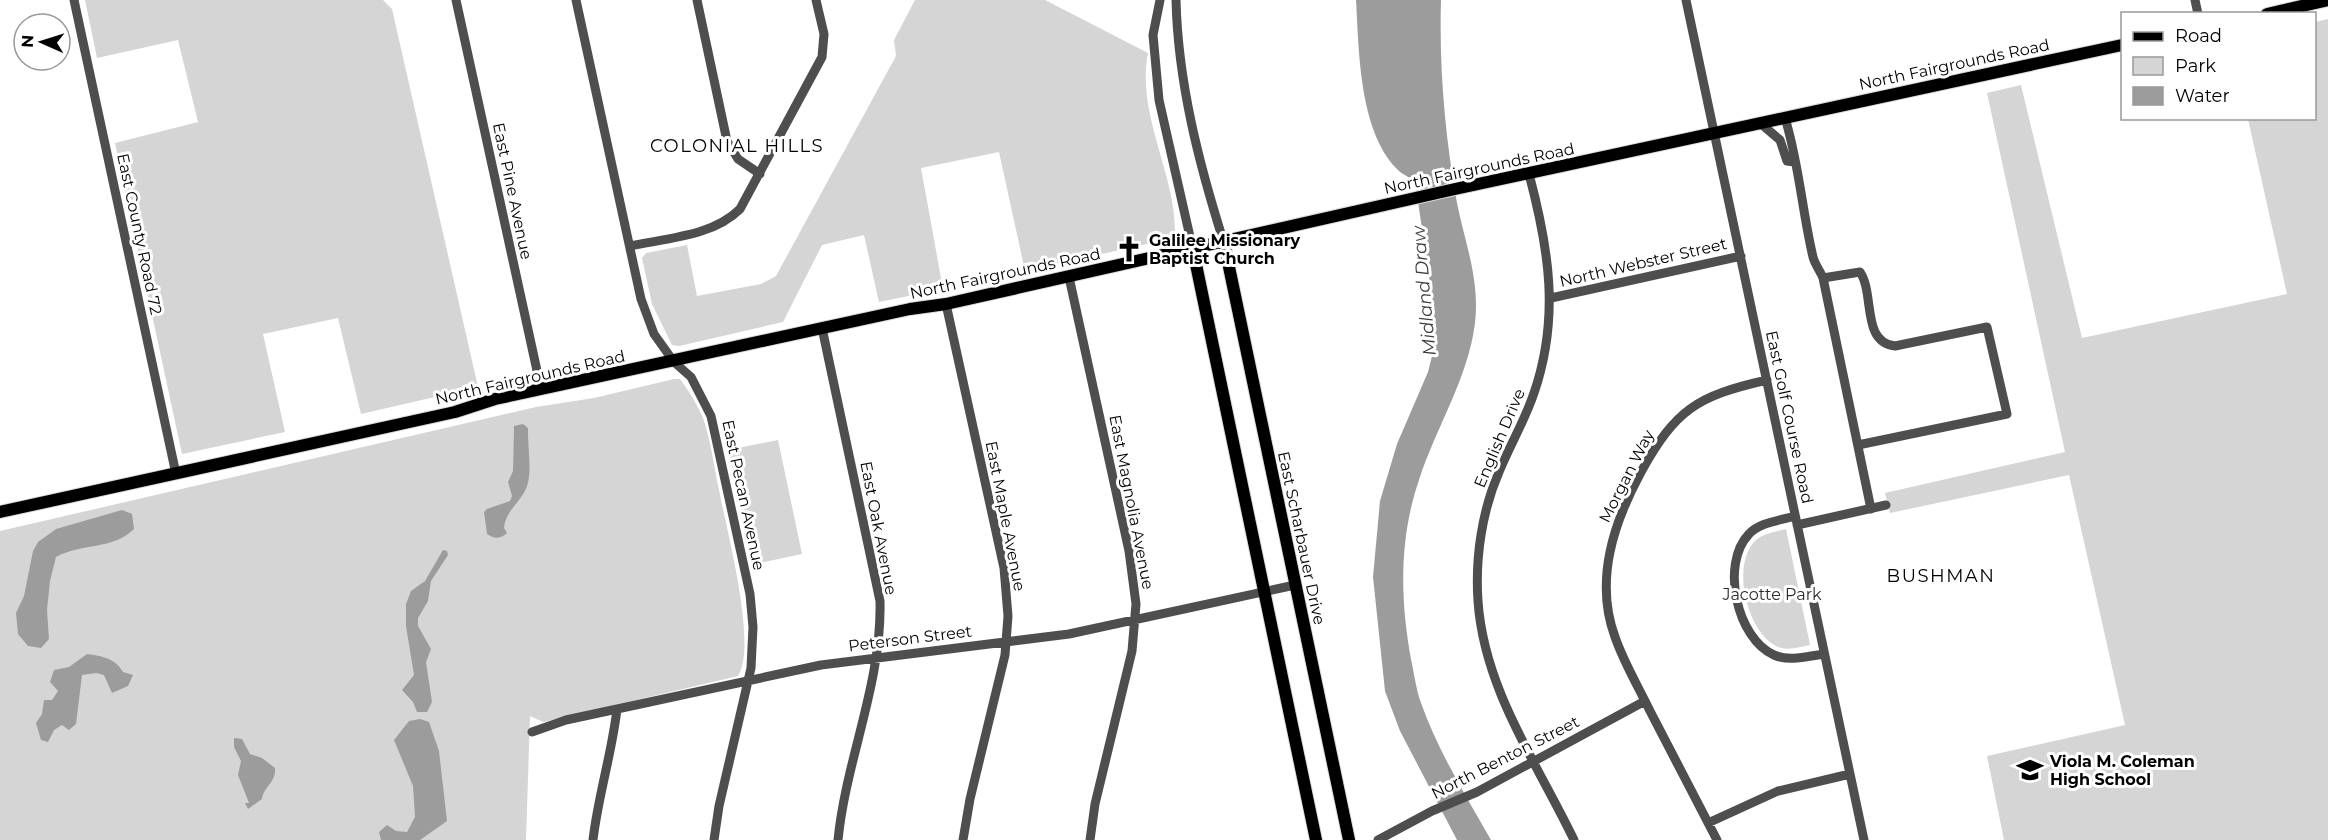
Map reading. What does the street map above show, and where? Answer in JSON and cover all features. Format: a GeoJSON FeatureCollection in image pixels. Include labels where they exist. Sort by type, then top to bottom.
{"type":"FeatureCollection","features":[{"type":"Feature","properties":{"kind":"main road"},"geometry":{"type":"LineString","coordinates":[[2276,12],[2328,0]]}},
{"type":"Feature","properties":{"kind":"main road","name":"North Fairgrounds Road"},"geometry":{"type":"LineString","coordinates":[[0,512],[455,412],[495,399],[910,309],[946,304],[1224,243],[1417,197],[2121,45]]}},
{"type":"Feature","properties":{"kind":"main road","name":"East Scharbauer Drive"},"geometry":{"type":"LineString","coordinates":[[1224,243],[1349,840]]}},
{"type":"Feature","properties":{"kind":"main road"},"geometry":{"type":"LineString","coordinates":[[1193,250],[1316,840]]}},
{"type":"Feature","properties":{"kind":"street","name":"East County Road 72"},"geometry":{"type":"LineString","coordinates":[[74,0],[176,474]]}},
{"type":"Feature","properties":{"kind":"street","name":"East Pine Avenue"},"geometry":{"type":"LineString","coordinates":[[456,0],[541,389]]}},
{"type":"Feature","properties":{"kind":"street","name":"East Pecan Avenue"},"geometry":{"type":"LineString","coordinates":[[576,0],[648,321],[662,347],[693,380],[708,410],[715,430],[750,594],[753,627],[748,680],[719,806],[714,840]]}},
{"type":"Feature","properties":{"kind":"street"},"geometry":{"type":"LineString","coordinates":[[697,0],[727,141],[738,159],[760,174]]}},
{"type":"Feature","properties":{"kind":"street"},"geometry":{"type":"LineString","coordinates":[[630,246],[705,231],[728,220],[740,209],[822,57],[824,34],[816,0]]}},
{"type":"Feature","properties":{"kind":"street"},"geometry":{"type":"LineString","coordinates":[[1160,0],[1153,36],[1159,100],[1193,250]]}},
{"type":"Feature","properties":{"kind":"street"},"geometry":{"type":"LineString","coordinates":[[1176,0],[1177,39],[1182,77],[1209,196],[1224,243]]}},
{"type":"Feature","properties":{"kind":"street","name":"East Golf Course Road"},"geometry":{"type":"LineString","coordinates":[[1686,0],[1864,840]]}},
{"type":"Feature","properties":{"kind":"street"},"geometry":{"type":"LineString","coordinates":[[1785,118],[1794,146],[1813,260],[1822,278],[1871,509]]}},
{"type":"Feature","properties":{"kind":"street"},"geometry":{"type":"LineString","coordinates":[[1760,123],[1780,140],[1787,161],[1795,162]]}},
{"type":"Feature","properties":{"kind":"street","name":"English Drive"},"geometry":{"type":"LineString","coordinates":[[1529,174],[1547,257],[1551,298],[1546,345],[1539,376],[1490,497],[1483,525],[1477,573],[1480,622],[1499,692],[1574,840]]}},
{"type":"Feature","properties":{"kind":"street","name":"North Webster Street"},"geometry":{"type":"LineString","coordinates":[[1551,298],[1741,256]]}},
{"type":"Feature","properties":{"kind":"street"},"geometry":{"type":"LineString","coordinates":[[1822,278],[1854,271],[1860,272],[1876,337],[1886,345],[1895,346],[1987,327],[2007,414],[1858,445]]}},
{"type":"Feature","properties":{"kind":"street","name":"East Magnolia Avenue"},"geometry":{"type":"LineString","coordinates":[[1069,277],[1131,561],[1136,604],[1130,660],[1098,794],[1090,840]]}},
{"type":"Feature","properties":{"kind":"street","name":"East Maple Avenue"},"geometry":{"type":"LineString","coordinates":[[946,304],[1004,568],[1008,616],[1007,643],[970,799],[963,840]]}},
{"type":"Feature","properties":{"kind":"street","name":"East Oak Avenue"},"geometry":{"type":"LineString","coordinates":[[822,328],[877,581],[880,622],[877,657],[841,816],[838,840]]}},
{"type":"Feature","properties":{"kind":"street","name":"Morgan Way"},"geometry":{"type":"LineString","coordinates":[[1717,840],[1620,650],[1609,614],[1607,573],[1614,531],[1655,446],[1677,419],[1695,405],[1722,391],[1767,380]]}},
{"type":"Feature","properties":{"kind":"street"},"geometry":{"type":"LineString","coordinates":[[1824,654],[1793,659],[1771,654],[1755,640],[1739,608],[1735,581],[1743,541],[1758,527],[1886,505]]}},
{"type":"Feature","properties":{"kind":"street","name":"Peterson Street"},"geometry":{"type":"LineString","coordinates":[[532,732],[566,720],[821,665],[1069,634],[1294,585]]}},
{"type":"Feature","properties":{"kind":"street","name":"North Benton Street"},"geometry":{"type":"LineString","coordinates":[[1378,840],[1432,811],[1477,792],[1646,701]]}},
{"type":"Feature","properties":{"kind":"street"},"geometry":{"type":"LineString","coordinates":[[593,840],[596,809],[617,709]]}},
{"type":"Feature","properties":{"kind":"street"},"geometry":{"type":"LineString","coordinates":[[1708,823],[1778,791],[1850,774]]}},
{"type":"Feature","properties":{"kind":"green space"},"geometry":{"type":"Polygon","coordinates":[[[85,0],[383,0],[392,9],[478,387],[361,414],[338,318],[263,334],[285,432],[182,454],[115,143],[198,122],[178,40],[97,58],[85,0]]]}},
{"type":"Feature","properties":{"kind":"green space"},"geometry":{"type":"Polygon","coordinates":[[[915,0],[1045,0],[1148,53],[1147,98],[1169,187],[1175,231],[1165,240],[1025,271],[999,152],[921,168],[943,289],[879,302],[864,235],[822,245],[783,322],[679,346],[672,345],[652,304],[642,258],[646,253],[687,245],[697,296],[761,284],[776,276],[896,56],[894,40],[915,0]]]}},
{"type":"Feature","properties":{"kind":"green space"},"geometry":{"type":"Polygon","coordinates":[[[2328,19],[2328,840],[2004,840],[1987,756],[2125,725],[2069,475],[1890,513],[1885,493],[2065,452],[1987,93],[2021,85],[2082,338],[2287,294],[2248,120],[2316,120],[2316,22],[2328,19]]]}},
{"type":"Feature","properties":{"kind":"green space"},"geometry":{"type":"Polygon","coordinates":[[[680,379],[693,398],[703,418],[708,436],[739,586],[743,614],[743,661],[738,676],[543,722],[530,716],[526,840],[0,840],[0,531],[536,407],[594,398],[680,379]]]}},
{"type":"Feature","properties":{"kind":"green space"},"geometry":{"type":"Polygon","coordinates":[[[778,440],[802,554],[755,564],[728,450],[778,440]]]}},
{"type":"Feature","properties":{"kind":"green space","name":"Jacotte Park"},"geometry":{"type":"Polygon","coordinates":[[[1786,529],[1810,645],[1790,649],[1778,647],[1767,640],[1758,628],[1751,614],[1743,581],[1748,551],[1756,540],[1766,534],[1786,529]]]}},
{"type":"Feature","properties":{"kind":"water"},"geometry":{"type":"Polygon","coordinates":[[[1356,0],[1441,0],[1441,51],[1446,127],[1457,203],[1474,277],[1475,323],[1466,364],[1426,460],[1412,502],[1405,546],[1403,591],[1407,636],[1421,703],[1444,756],[1491,840],[1457,840],[1400,731],[1385,691],[1373,577],[1380,501],[1397,444],[1428,372],[1434,348],[1434,311],[1415,181],[1398,170],[1384,152],[1368,111],[1360,65],[1356,0]]]}},
{"type":"Feature","properties":{"kind":"water"},"geometry":{"type":"Polygon","coordinates":[[[523,424],[528,428],[530,467],[527,486],[505,521],[504,528],[507,533],[497,538],[492,537],[487,534],[484,512],[510,501],[512,496],[508,482],[513,471],[514,426],[523,424]]]}},
{"type":"Feature","properties":{"kind":"water"},"geometry":{"type":"Polygon","coordinates":[[[122,510],[132,514],[134,529],[126,536],[56,557],[50,581],[47,610],[49,639],[41,648],[28,646],[18,634],[16,613],[24,596],[33,551],[38,542],[56,529],[122,510]]]}},
{"type":"Feature","properties":{"kind":"water"},"geometry":{"type":"Polygon","coordinates":[[[443,550],[447,551],[448,555],[431,581],[428,601],[418,618],[418,626],[431,649],[426,662],[432,702],[427,712],[417,712],[413,702],[402,690],[414,675],[406,626],[406,604],[411,591],[425,581],[443,550]]]}},
{"type":"Feature","properties":{"kind":"water"},"geometry":{"type":"Polygon","coordinates":[[[87,654],[108,658],[123,672],[133,675],[128,686],[112,693],[104,675],[96,673],[82,675],[76,724],[69,730],[62,725],[54,730],[48,742],[41,740],[36,723],[42,714],[44,700],[52,700],[58,691],[50,682],[54,670],[69,667],[87,654]]]}},
{"type":"Feature","properties":{"kind":"water"},"geometry":{"type":"Polygon","coordinates":[[[420,719],[429,722],[439,751],[447,821],[420,840],[381,840],[379,832],[387,825],[396,831],[407,832],[415,817],[413,786],[394,740],[409,721],[420,719]]]}},
{"type":"Feature","properties":{"kind":"water"},"geometry":{"type":"Polygon","coordinates":[[[234,738],[242,739],[250,754],[262,758],[275,768],[274,777],[262,799],[248,809],[245,803],[249,803],[238,775],[241,761],[234,747],[234,738]]]}},
{"type":"Feature","properties":{"kind":"place","name":"Galilee Missionary Baptist Church"},"geometry":{"type":"Point","coordinates":[1129,249]}},
{"type":"Feature","properties":{"kind":"place","name":"Viola M. Coleman High School"},"geometry":{"type":"Point","coordinates":[2030,770]}},
{"type":"Feature","properties":{"kind":"district","name":"COLONIAL HILLS"},"geometry":{"type":"Point","coordinates":[737,146]}},
{"type":"Feature","properties":{"kind":"district","name":"BUSHMAN"},"geometry":{"type":"Point","coordinates":[1941,576]}},
{"type":"Feature","properties":{"kind":"water label","name":"Midland Draw"},"geometry":{"type":"Point","coordinates":[1424,291]}}]}
